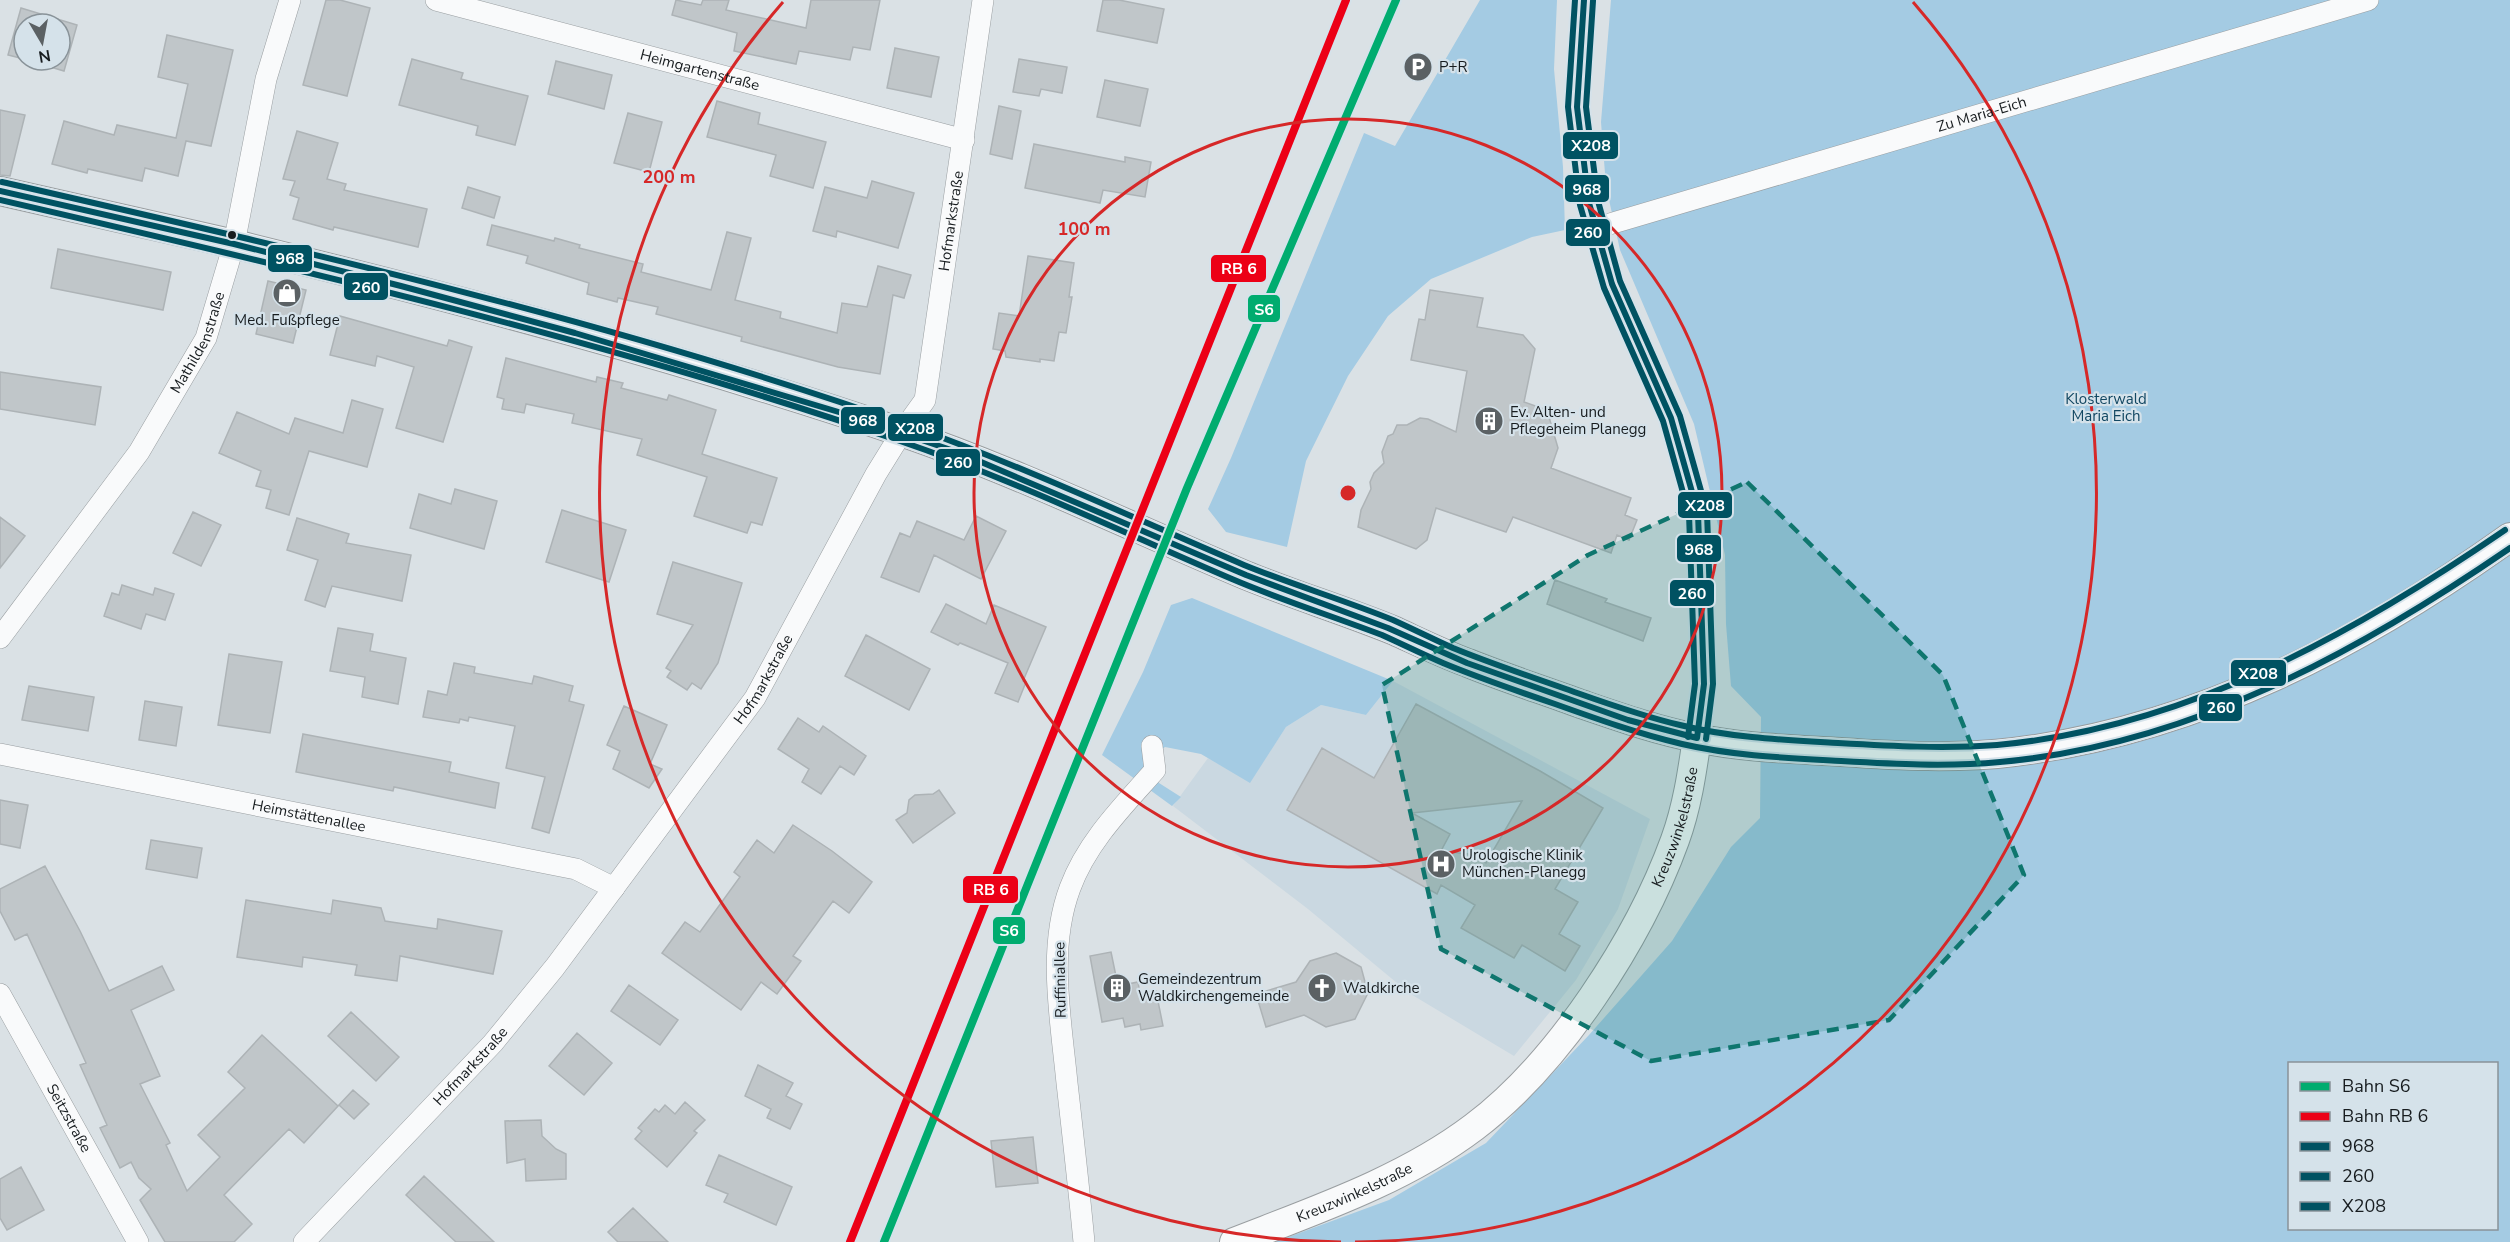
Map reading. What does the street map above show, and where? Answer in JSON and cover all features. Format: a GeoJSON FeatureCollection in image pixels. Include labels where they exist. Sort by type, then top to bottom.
{"type":"FeatureCollection","features":[{"type":"Feature","properties":{"kind":"main road"},"geometry":{"type":"LineString","coordinates":[[0,191],[234,244],[400,286],[575,333],[902,432],[960,453],[1246,575],[1388,628],[1467,663],[1628,720],[1697,738],[1758,747],[1902,756],[2008,753],[2066,744],[2138,728],[2205,706],[2274,679],[2340,646],[2401,611],[2510,537]]}},
{"type":"Feature","properties":{"kind":"main road","name":"Kreuzwinkelstraße"},"geometry":{"type":"LineString","coordinates":[[1234,1242],[1347,1198],[1418,1162],[1474,1127],[1519,1088],[1563,1038],[1616,960],[1649,905],[1676,839],[1690,785],[1697,738]]}},
{"type":"Feature","properties":{"kind":"street","name":"Mathildenstraße"},"geometry":{"type":"LineString","coordinates":[[0,638],[144,442],[206,338],[234,244],[266,79],[290,0]]}},
{"type":"Feature","properties":{"kind":"street","name":"Heimgartenstraße"},"geometry":{"type":"LineString","coordinates":[[436,0],[964,140]]}},
{"type":"Feature","properties":{"kind":"street","name":"Hofmarkstraße"},"geometry":{"type":"LineString","coordinates":[[304,1242],[492,1043],[555,967],[755,698],[902,432],[925,400],[983,0]]}},
{"type":"Feature","properties":{"kind":"street","name":"Kreuzwinkelstraße"},"geometry":{"type":"LineString","coordinates":[[1584,0],[1577,107],[1589,203],[1612,284],[1671,418],[1698,513],[1703,601],[1704,684],[1697,738]]}},
{"type":"Feature","properties":{"kind":"street","name":"Zu Maria-Eich"},"geometry":{"type":"LineString","coordinates":[[1596,228],[2368,0]]}},
{"type":"Feature","properties":{"kind":"street","name":"Ruffiniallee"},"geometry":{"type":"LineString","coordinates":[[1084,1242],[1062,1032],[1057,967],[1060,930],[1070,888],[1099,834],[1155,770],[1152,746]]}},
{"type":"Feature","properties":{"kind":"street","name":"Heimstättenallee"},"geometry":{"type":"LineString","coordinates":[[0,753],[576,869],[614,888]]}},
{"type":"Feature","properties":{"kind":"street","name":"Seitzstraße"},"geometry":{"type":"LineString","coordinates":[[0,994],[138,1242]]}},
{"type":"Feature","properties":{"kind":"highlighted area"},"geometry":{"type":"Polygon","coordinates":[[[1747,482],[1943,675],[2024,875],[1889,1020],[1651,1061],[1441,949],[1382,685],[1588,555],[1747,482]]]}},
{"type":"Feature","properties":{"kind":"shaded area","name":"Urologische Klinik München-Planegg"},"geometry":{"type":"Polygon","coordinates":[[[1393,681],[1650,819],[1618,909],[1576,980],[1514,1056],[1409,993],[1308,909],[1173,806],[1208,758],[1250,782],[1286,727],[1321,705],[1366,715],[1393,681]]]}},
{"type":"Feature","properties":{"kind":"green space"},"geometry":{"type":"Polygon","coordinates":[[[1480,0],[1557,0],[1554,69],[1563,167],[1565,230],[1532,237],[1431,279],[1388,316],[1348,376],[1306,461],[1287,547],[1226,532],[1208,509],[1364,133],[1395,146],[1480,0]]]}},
{"type":"Feature","properties":{"kind":"green space","name":"Klosterwald Maria Eich"},"geometry":{"type":"Polygon","coordinates":[[[1611,0],[2510,0],[2510,1242],[1275,1242],[1389,1200],[1486,1143],[1589,1035],[1672,941],[1731,847],[1760,818],[1761,717],[1731,686],[1726,624],[1725,555],[1694,424],[1620,250],[1606,186],[1601,122],[1611,0]]]}},
{"type":"Feature","properties":{"kind":"green space"},"geometry":{"type":"Polygon","coordinates":[[[1192,598],[1393,681],[1366,715],[1321,705],[1286,727],[1250,783],[1201,754],[1165,747],[1146,760],[1159,783],[1181,797],[1172,806],[1102,755],[1143,672],[1171,605],[1192,598]]]}},
{"type":"Feature","properties":{"kind":"building"},"geometry":{"type":"Polygon","coordinates":[[[326,0],[340,0],[370,8],[347,96],[303,85],[326,0]]]}},
{"type":"Feature","properties":{"kind":"building"},"geometry":{"type":"Polygon","coordinates":[[[676,0],[701,5],[703,0],[729,0],[726,10],[806,28],[811,0],[880,0],[870,50],[853,47],[850,60],[799,51],[796,64],[734,51],[737,33],[672,15],[676,0]]]}},
{"type":"Feature","properties":{"kind":"building"},"geometry":{"type":"Polygon","coordinates":[[[1103,0],[1119,0],[1164,9],[1157,43],[1097,31],[1103,0]]]}},
{"type":"Feature","properties":{"kind":"building"},"geometry":{"type":"Polygon","coordinates":[[[21,8],[34,12],[20,12],[21,8]]]}},
{"type":"Feature","properties":{"kind":"building"},"geometry":{"type":"Polygon","coordinates":[[[72,23],[77,25],[72,43],[72,23]]]}},
{"type":"Feature","properties":{"kind":"building"},"geometry":{"type":"Polygon","coordinates":[[[167,35],[233,50],[211,146],[186,141],[178,176],[145,168],[142,181],[88,169],[87,173],[52,164],[64,121],[114,135],[117,125],[176,138],[188,84],[158,77],[167,35]]]}},
{"type":"Feature","properties":{"kind":"building"},"geometry":{"type":"Polygon","coordinates":[[[12,41],[12,56],[8,55],[12,41]]]}},
{"type":"Feature","properties":{"kind":"building"},"geometry":{"type":"Polygon","coordinates":[[[895,48],[939,57],[931,97],[887,88],[895,48]]]}},
{"type":"Feature","properties":{"kind":"building"},"geometry":{"type":"Polygon","coordinates":[[[412,59],[463,73],[461,79],[528,96],[515,145],[476,135],[478,126],[399,105],[412,59]]]}},
{"type":"Feature","properties":{"kind":"building"},"geometry":{"type":"Polygon","coordinates":[[[1019,59],[1067,67],[1062,93],[1041,89],[1039,96],[1013,92],[1019,59]]]}},
{"type":"Feature","properties":{"kind":"building"},"geometry":{"type":"Polygon","coordinates":[[[556,61],[612,75],[604,109],[548,94],[556,61]]]}},
{"type":"Feature","properties":{"kind":"building"},"geometry":{"type":"Polygon","coordinates":[[[1105,80],[1148,89],[1140,126],[1097,117],[1105,80]]]}},
{"type":"Feature","properties":{"kind":"building"},"geometry":{"type":"Polygon","coordinates":[[[717,101],[760,113],[758,124],[826,142],[813,188],[770,176],[776,155],[707,137],[717,101]]]}},
{"type":"Feature","properties":{"kind":"building"},"geometry":{"type":"Polygon","coordinates":[[[999,106],[1021,111],[1012,159],[990,154],[999,106]]]}},
{"type":"Feature","properties":{"kind":"building"},"geometry":{"type":"Polygon","coordinates":[[[0,110],[25,115],[10,176],[0,175],[0,110]]]}},
{"type":"Feature","properties":{"kind":"building"},"geometry":{"type":"Polygon","coordinates":[[[628,113],[662,122],[649,172],[614,163],[628,113]]]}},
{"type":"Feature","properties":{"kind":"building"},"geometry":{"type":"Polygon","coordinates":[[[297,131],[338,143],[327,179],[346,184],[344,190],[427,209],[418,247],[334,227],[333,230],[293,219],[299,198],[290,195],[295,181],[283,179],[297,131]]]}},
{"type":"Feature","properties":{"kind":"building"},"geometry":{"type":"Polygon","coordinates":[[[1034,144],[1125,162],[1125,157],[1151,162],[1145,197],[1103,190],[1100,203],[1025,188],[1034,144]]]}},
{"type":"Feature","properties":{"kind":"building"},"geometry":{"type":"Polygon","coordinates":[[[872,181],[914,193],[898,248],[837,231],[836,237],[813,231],[825,187],[867,198],[872,181]]]}},
{"type":"Feature","properties":{"kind":"building"},"geometry":{"type":"Polygon","coordinates":[[[468,187],[500,197],[494,218],[462,208],[468,187]]]}},
{"type":"Feature","properties":{"kind":"building"},"geometry":{"type":"Polygon","coordinates":[[[492,225],[554,241],[555,238],[580,245],[579,248],[643,264],[641,272],[711,290],[727,232],[751,238],[735,300],[781,312],[780,318],[837,333],[842,303],[867,307],[878,266],[911,275],[904,298],[893,295],[880,374],[838,367],[741,341],[742,337],[656,314],[658,307],[618,298],[617,302],[587,294],[589,283],[526,263],[528,256],[487,245],[492,225]]]}},
{"type":"Feature","properties":{"kind":"building"},"geometry":{"type":"Polygon","coordinates":[[[58,249],[171,272],[163,310],[51,288],[58,249]]]}},
{"type":"Feature","properties":{"kind":"building"},"geometry":{"type":"Polygon","coordinates":[[[1028,256],[1074,263],[1069,297],[1072,297],[1066,333],[1059,332],[1054,361],[1040,359],[1040,362],[1006,357],[1005,351],[993,349],[999,313],[1019,316],[1028,256]]]}},
{"type":"Feature","properties":{"kind":"building"},"geometry":{"type":"Polygon","coordinates":[[[268,281],[306,290],[293,343],[256,334],[268,281]]]}},
{"type":"Feature","properties":{"kind":"building","name":"Ev. Alten- und Pflegeheim Planegg"},"geometry":{"type":"Polygon","coordinates":[[[1430,290],[1483,298],[1477,327],[1523,335],[1535,349],[1524,402],[1547,410],[1558,448],[1551,468],[1631,498],[1625,515],[1637,520],[1629,540],[1617,535],[1611,553],[1513,517],[1506,532],[1436,508],[1427,540],[1416,549],[1358,527],[1361,510],[1371,489],[1370,482],[1374,473],[1384,463],[1382,452],[1388,436],[1393,434],[1397,425],[1407,425],[1420,418],[1428,419],[1456,432],[1467,371],[1411,360],[1419,319],[1425,320],[1430,290]]]}},
{"type":"Feature","properties":{"kind":"building"},"geometry":{"type":"Polygon","coordinates":[[[340,316],[447,346],[449,340],[472,347],[443,442],[396,428],[414,367],[377,356],[375,366],[330,355],[340,316]]]}},
{"type":"Feature","properties":{"kind":"building"},"geometry":{"type":"Polygon","coordinates":[[[506,358],[596,382],[597,377],[623,383],[621,388],[667,400],[669,395],[716,410],[702,454],[777,478],[762,525],[751,522],[747,533],[694,516],[707,477],[637,455],[642,439],[572,423],[574,414],[526,404],[524,413],[502,409],[504,399],[497,397],[506,358]]]}},
{"type":"Feature","properties":{"kind":"building"},"geometry":{"type":"Polygon","coordinates":[[[0,372],[101,387],[95,425],[0,409],[0,372]]]}},
{"type":"Feature","properties":{"kind":"building"},"geometry":{"type":"Polygon","coordinates":[[[352,400],[383,409],[367,467],[309,451],[289,515],[266,508],[271,490],[256,486],[261,471],[219,453],[237,412],[289,434],[295,418],[343,433],[352,400]]]}},
{"type":"Feature","properties":{"kind":"building"},"geometry":{"type":"Polygon","coordinates":[[[455,489],[497,501],[484,549],[410,528],[419,494],[451,504],[455,489]]]}},
{"type":"Feature","properties":{"kind":"building"},"geometry":{"type":"Polygon","coordinates":[[[562,510],[626,530],[609,582],[546,562],[562,510]]]}},
{"type":"Feature","properties":{"kind":"building"},"geometry":{"type":"Polygon","coordinates":[[[193,512],[221,525],[201,566],[173,553],[193,512]]]}},
{"type":"Feature","properties":{"kind":"building"},"geometry":{"type":"Polygon","coordinates":[[[976,516],[1006,531],[981,579],[934,555],[919,592],[881,577],[900,533],[910,537],[917,521],[964,540],[976,516]]]}},
{"type":"Feature","properties":{"kind":"building"},"geometry":{"type":"Polygon","coordinates":[[[0,517],[25,536],[0,568],[0,517]]]}},
{"type":"Feature","properties":{"kind":"building"},"geometry":{"type":"Polygon","coordinates":[[[297,518],[349,534],[346,543],[411,555],[402,601],[332,586],[325,607],[305,600],[318,560],[287,550],[297,518]]]}},
{"type":"Feature","properties":{"kind":"building"},"geometry":{"type":"Polygon","coordinates":[[[673,562],[742,583],[718,663],[701,689],[692,683],[687,690],[667,677],[671,671],[666,668],[693,625],[657,614],[673,562]]]}},
{"type":"Feature","properties":{"kind":"building"},"geometry":{"type":"Polygon","coordinates":[[[1555,580],[1607,599],[1605,602],[1651,618],[1643,641],[1547,604],[1555,580]]]}},
{"type":"Feature","properties":{"kind":"building"},"geometry":{"type":"Polygon","coordinates":[[[122,585],[153,595],[155,588],[174,594],[165,620],[146,614],[141,629],[104,616],[112,593],[119,595],[122,585]]]}},
{"type":"Feature","properties":{"kind":"building"},"geometry":{"type":"Polygon","coordinates":[[[946,604],[986,624],[994,605],[1046,627],[1023,681],[1026,682],[1018,702],[995,693],[1008,663],[960,643],[958,645],[931,632],[946,604]]]}},
{"type":"Feature","properties":{"kind":"building"},"geometry":{"type":"Polygon","coordinates":[[[338,628],[373,634],[370,651],[406,658],[398,704],[362,697],[365,677],[330,671],[338,628]]]}},
{"type":"Feature","properties":{"kind":"building"},"geometry":{"type":"Polygon","coordinates":[[[866,635],[930,669],[909,710],[845,676],[866,635]]]}},
{"type":"Feature","properties":{"kind":"building"},"geometry":{"type":"Polygon","coordinates":[[[229,654],[282,662],[270,733],[218,725],[229,654]]]}},
{"type":"Feature","properties":{"kind":"building"},"geometry":{"type":"Polygon","coordinates":[[[454,663],[475,667],[474,673],[532,684],[534,676],[573,686],[569,701],[584,705],[549,833],[532,828],[545,777],[506,768],[515,726],[469,717],[468,721],[460,719],[459,723],[423,717],[428,691],[447,695],[454,663]]]}},
{"type":"Feature","properties":{"kind":"building"},"geometry":{"type":"Polygon","coordinates":[[[29,686],[94,697],[88,731],[22,720],[29,686]]]}},
{"type":"Feature","properties":{"kind":"building"},"geometry":{"type":"Polygon","coordinates":[[[145,701],[182,707],[176,746],[139,740],[145,701]]]}},
{"type":"Feature","properties":{"kind":"building"},"geometry":{"type":"Polygon","coordinates":[[[1416,704],[1603,808],[1555,889],[1578,902],[1559,934],[1580,946],[1565,971],[1522,945],[1514,958],[1461,928],[1475,905],[1441,885],[1437,894],[1287,810],[1322,748],[1374,778],[1416,704]],[[1522,801],[1412,813],[1450,834],[1441,851],[1468,854],[1486,863],[1522,801]]]}},
{"type":"Feature","properties":{"kind":"building"},"geometry":{"type":"Polygon","coordinates":[[[624,706],[667,725],[650,764],[662,769],[649,788],[613,769],[620,751],[607,745],[624,706]]]}},
{"type":"Feature","properties":{"kind":"building"},"geometry":{"type":"Polygon","coordinates":[[[798,718],[819,732],[823,726],[866,756],[854,775],[840,766],[821,794],[802,782],[809,769],[778,749],[798,718]]]}},
{"type":"Feature","properties":{"kind":"building"},"geometry":{"type":"Polygon","coordinates":[[[303,734],[451,762],[449,772],[499,783],[495,808],[394,787],[393,791],[296,772],[303,734]]]}},
{"type":"Feature","properties":{"kind":"building"},"geometry":{"type":"Polygon","coordinates":[[[939,790],[955,813],[913,843],[896,820],[907,813],[909,800],[915,795],[933,794],[939,790]]]}},
{"type":"Feature","properties":{"kind":"building"},"geometry":{"type":"Polygon","coordinates":[[[0,800],[28,805],[20,848],[0,844],[0,800]]]}},
{"type":"Feature","properties":{"kind":"building"},"geometry":{"type":"Polygon","coordinates":[[[793,825],[872,882],[849,913],[833,901],[793,956],[801,961],[777,994],[761,982],[741,1010],[662,953],[685,922],[700,932],[740,877],[734,872],[757,840],[774,853],[793,825]]]}},
{"type":"Feature","properties":{"kind":"building"},"geometry":{"type":"Polygon","coordinates":[[[151,840],[202,848],[197,878],[146,869],[151,840]]]}},
{"type":"Feature","properties":{"kind":"building"},"geometry":{"type":"Polygon","coordinates":[[[45,866],[109,991],[162,966],[174,990],[131,1010],[160,1076],[140,1084],[170,1143],[166,1145],[187,1191],[220,1157],[198,1135],[245,1088],[228,1072],[262,1035],[338,1106],[304,1143],[289,1129],[224,1195],[252,1224],[234,1242],[165,1242],[140,1200],[151,1189],[139,1178],[131,1162],[120,1168],[100,1128],[107,1125],[80,1065],[86,1063],[27,934],[15,940],[0,911],[0,889],[45,866]]]}},
{"type":"Feature","properties":{"kind":"building"},"geometry":{"type":"Polygon","coordinates":[[[246,900],[331,914],[333,900],[381,908],[385,921],[437,929],[438,919],[502,931],[493,974],[400,956],[397,981],[355,975],[357,965],[303,957],[302,967],[237,957],[246,900]]]}},
{"type":"Feature","properties":{"kind":"building","name":"Gemeindezentrum Waldkirchengemeinde"},"geometry":{"type":"Polygon","coordinates":[[[1111,952],[1118,986],[1138,982],[1140,994],[1156,991],[1163,1026],[1141,1030],[1140,1024],[1125,1027],[1123,1018],[1102,1022],[1090,956],[1111,952]]]}},
{"type":"Feature","properties":{"kind":"building","name":"Waldkirche"},"geometry":{"type":"Polygon","coordinates":[[[1336,953],[1361,967],[1368,993],[1355,1019],[1326,1027],[1304,1015],[1266,1027],[1256,994],[1296,982],[1310,961],[1336,953]]]}},
{"type":"Feature","properties":{"kind":"building"},"geometry":{"type":"Polygon","coordinates":[[[629,985],[678,1020],[660,1045],[611,1011],[629,985]]]}},
{"type":"Feature","properties":{"kind":"building"},"geometry":{"type":"Polygon","coordinates":[[[351,1012],[399,1057],[376,1081],[328,1036],[351,1012]]]}},
{"type":"Feature","properties":{"kind":"building"},"geometry":{"type":"Polygon","coordinates":[[[577,1033],[612,1063],[584,1095],[549,1066],[577,1033]]]}},
{"type":"Feature","properties":{"kind":"building"},"geometry":{"type":"Polygon","coordinates":[[[758,1065],[793,1083],[786,1096],[802,1104],[790,1129],[767,1118],[771,1109],[745,1096],[758,1065]]]}},
{"type":"Feature","properties":{"kind":"building"},"geometry":{"type":"Polygon","coordinates":[[[353,1090],[369,1104],[354,1119],[339,1105],[353,1090]]]}},
{"type":"Feature","properties":{"kind":"building"},"geometry":{"type":"Polygon","coordinates":[[[685,1102],[705,1120],[694,1131],[697,1133],[667,1167],[635,1139],[642,1131],[638,1128],[655,1109],[659,1112],[665,1105],[675,1114],[685,1102]]]}},
{"type":"Feature","properties":{"kind":"building"},"geometry":{"type":"Polygon","coordinates":[[[541,1120],[542,1136],[556,1149],[566,1154],[566,1179],[526,1181],[525,1159],[507,1163],[505,1121],[541,1120]]]}},
{"type":"Feature","properties":{"kind":"building"},"geometry":{"type":"Polygon","coordinates":[[[1033,1137],[1038,1183],[996,1187],[991,1141],[1033,1137]]]}},
{"type":"Feature","properties":{"kind":"building"},"geometry":{"type":"Polygon","coordinates":[[[719,1155],[792,1187],[776,1225],[724,1202],[728,1194],[706,1185],[719,1155]]]}},
{"type":"Feature","properties":{"kind":"building"},"geometry":{"type":"Polygon","coordinates":[[[21,1167],[44,1210],[7,1230],[0,1218],[0,1179],[21,1167]]]}},
{"type":"Feature","properties":{"kind":"building"},"geometry":{"type":"Polygon","coordinates":[[[424,1176],[494,1242],[456,1242],[406,1195],[424,1176]]]}},
{"type":"Feature","properties":{"kind":"building"},"geometry":{"type":"Polygon","coordinates":[[[633,1208],[668,1242],[618,1242],[608,1232],[633,1208]]]}},
{"type":"Feature","properties":{"kind":"rail line","name":"S6"},"geometry":{"type":"LineString","coordinates":[[884,1242],[1187,488],[1396,0]]}},
{"type":"Feature","properties":{"kind":"transit line"},"geometry":{"type":"LineString","coordinates":[[850,1242],[1346,0]]}},
{"type":"Feature","properties":{"kind":"transit line","name":"260"},"geometry":{"type":"LineString","coordinates":[[1575,0],[1568,107],[1580,205],[1604,288],[1663,421],[1689,514],[1695,684],[1688,737]]}},
{"type":"Feature","properties":{"kind":"transit line","name":"968"},"geometry":{"type":"LineString","coordinates":[[1584,0],[1577,107],[1589,203],[1612,284],[1671,418],[1698,513],[1704,684],[1697,738]]}},
{"type":"Feature","properties":{"kind":"transit line","name":"X208"},"geometry":{"type":"LineString","coordinates":[[1593,1],[1586,107],[1598,201],[1620,281],[1680,416],[1707,512],[1713,684],[1706,739]]}},
{"type":"Feature","properties":{"kind":"transit line","name":"X208"},"geometry":{"type":"LineString","coordinates":[[2,182],[461,291],[688,354],[801,389],[955,442],[1244,565],[1393,620],[1453,648],[1495,664],[1651,717],[1739,736],[1878,745],[1977,746],[2067,735],[2134,719],[2200,697],[2264,671],[2327,640],[2388,606],[2505,530]]}},
{"type":"Feature","properties":{"kind":"transit line","name":"968"},"geometry":{"type":"LineString","coordinates":[[0,191],[234,244],[401,286],[575,333],[842,413],[960,453],[1246,575],[1388,628],[1467,663],[1628,720],[1697,738]]}},
{"type":"Feature","properties":{"kind":"transit line","name":"260"},"geometry":{"type":"LineString","coordinates":[[0,200],[453,309],[566,339],[789,405],[900,441],[984,472],[1250,587],[1382,635],[1484,679],[1634,731],[1682,744],[1741,754],[1861,762],[1960,764],[2000,762],[2070,752],[2138,736],[2204,715],[2268,688],[2331,657],[2452,587],[2510,548]]}},
{"type":"Feature","properties":{"kind":"place","name":"P+R"},"geometry":{"type":"Point","coordinates":[1418,67]}},
{"type":"Feature","properties":{"kind":"place","name":"Med. Fußpflege"},"geometry":{"type":"Point","coordinates":[287,293]}},
{"type":"Feature","properties":{"kind":"place","name":"Ev. Alten- und Pflegeheim Planegg"},"geometry":{"type":"Point","coordinates":[1489,421]}},
{"type":"Feature","properties":{"kind":"place","name":"Urologische Klinik München-Planegg"},"geometry":{"type":"Point","coordinates":[1441,864]}},
{"type":"Feature","properties":{"kind":"place","name":"Gemeindezentrum Waldkirchengemeinde"},"geometry":{"type":"Point","coordinates":[1117,988]}},
{"type":"Feature","properties":{"kind":"place","name":"Waldkirche"},"geometry":{"type":"Point","coordinates":[1322,988]}}]}
